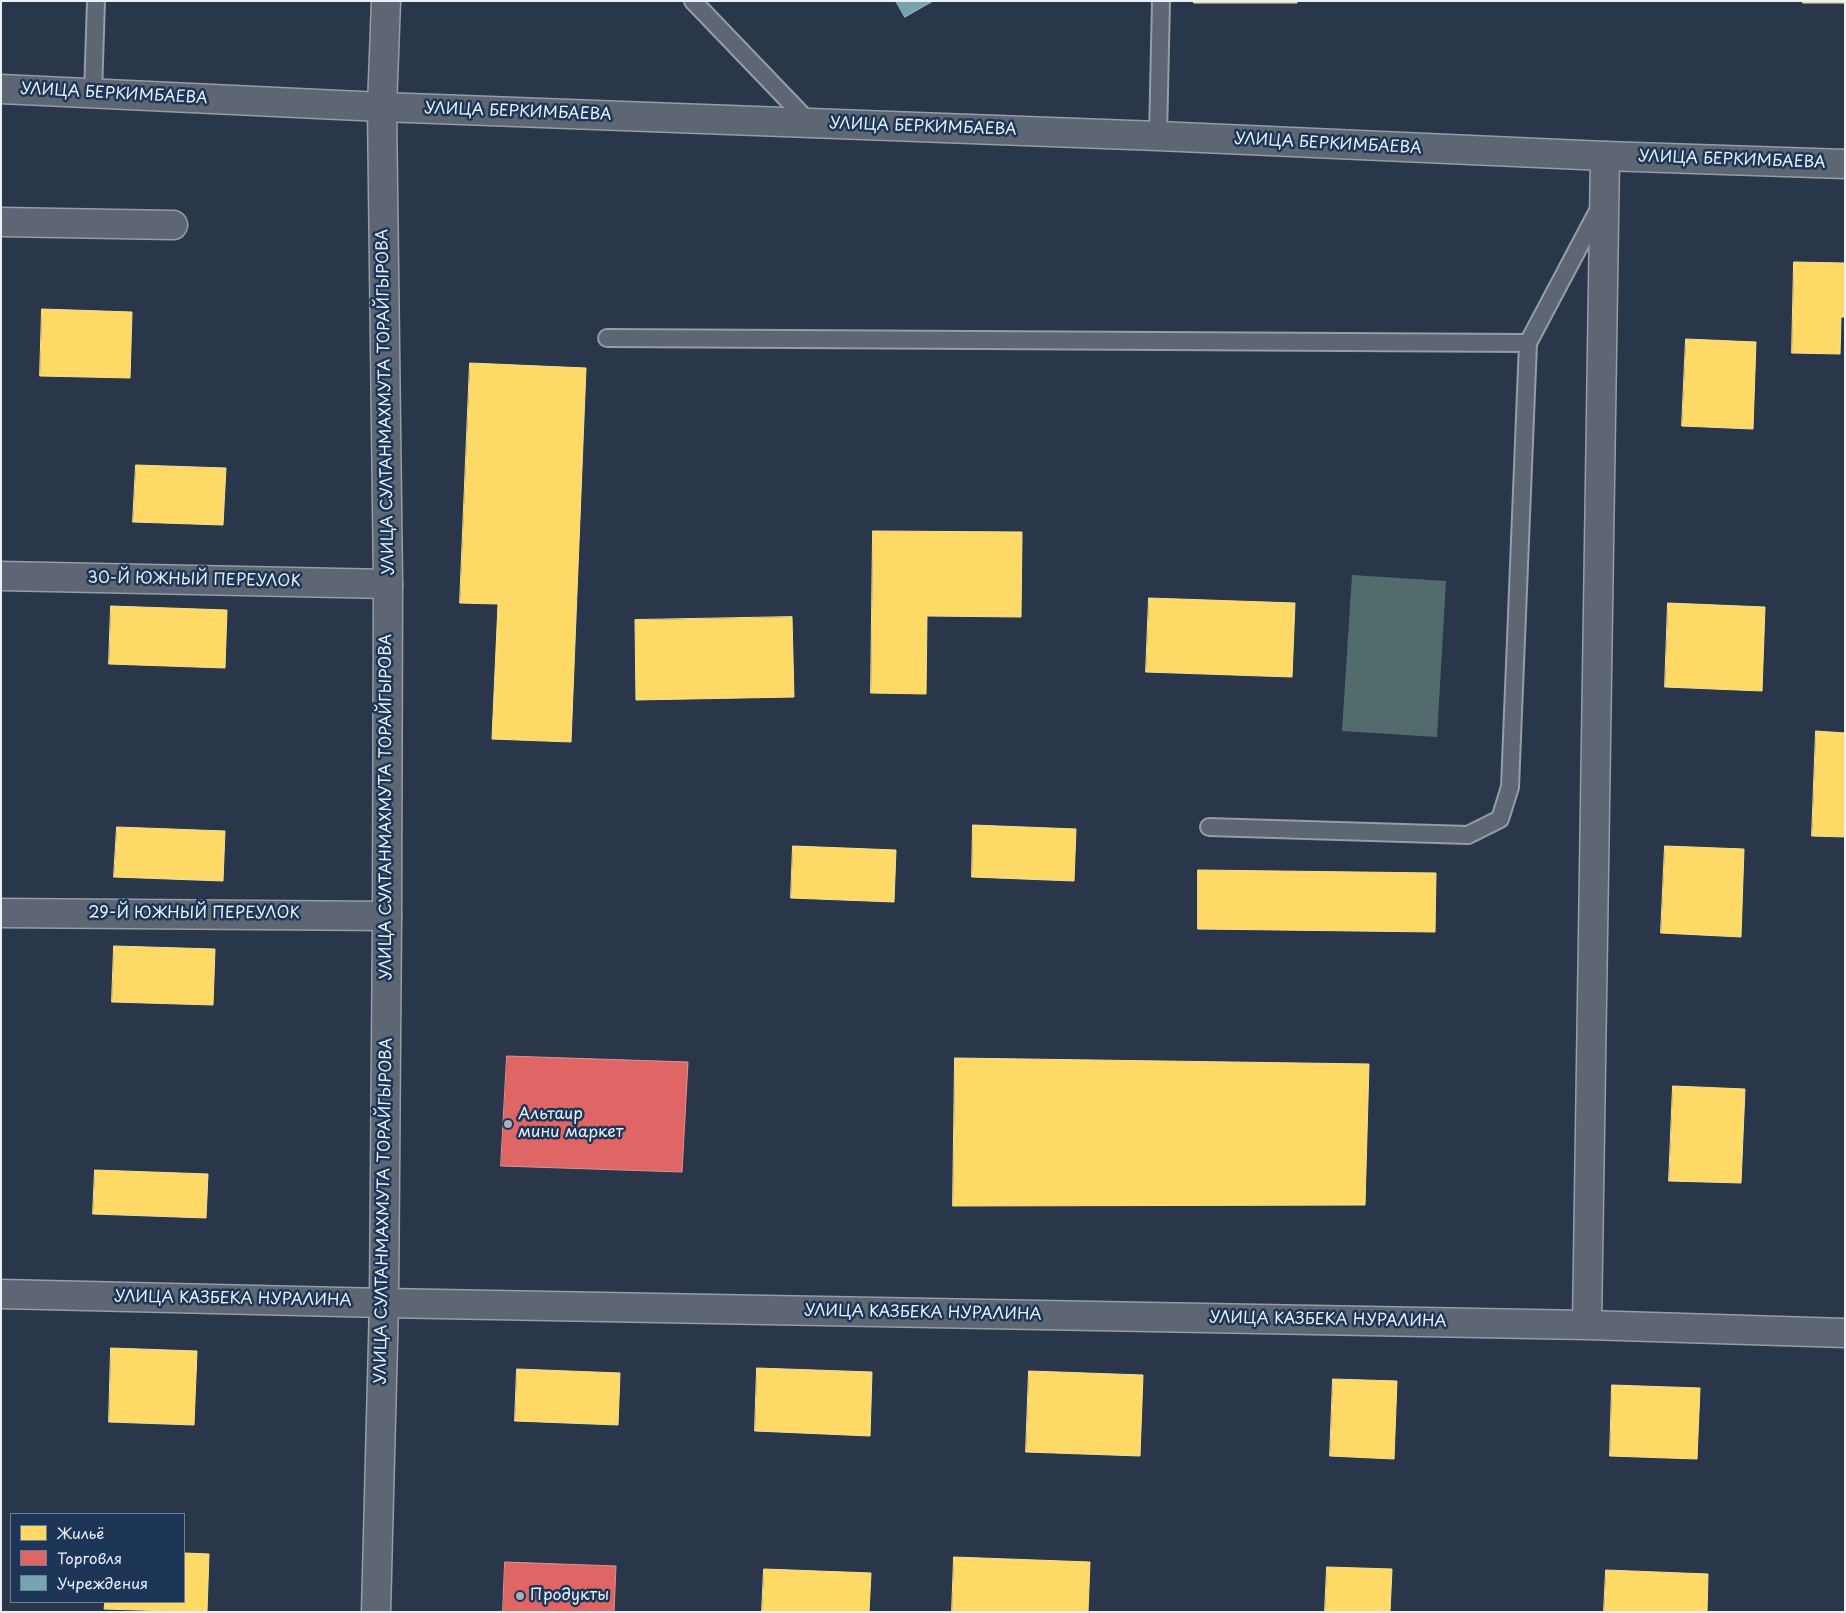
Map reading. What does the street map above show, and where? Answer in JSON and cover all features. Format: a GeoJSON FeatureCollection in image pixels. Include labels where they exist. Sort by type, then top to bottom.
{"type":"FeatureCollection","features":[{"type":"Feature","properties":{"kind":"street","name":"УЛИЦА СУЛТАНМАХМУТА ТОРАЙГЫРОВА"},"geometry":{"type":"LineString","coordinates":[[376,1612],[384,1303],[387,916],[388,584],[382,107],[386,1]]}},
{"type":"Feature","properties":{"kind":"street","name":"УЛИЦА БЕРКИМБАЕВА"},"geometry":{"type":"LineString","coordinates":[[1,89],[382,107],[1845,164]]}},
{"type":"Feature","properties":{"kind":"street"},"geometry":{"type":"LineString","coordinates":[[1587,1325],[1605,156]]}},
{"type":"Feature","properties":{"kind":"street"},"geometry":{"type":"LineString","coordinates":[[1,222],[173,225]]}},
{"type":"Feature","properties":{"kind":"street","name":"30-Й ЮЖНЫЙ ПЕРЕУЛОК"},"geometry":{"type":"LineString","coordinates":[[1,576],[388,584]]}},
{"type":"Feature","properties":{"kind":"street","name":"29-Й ЮЖНЫЙ ПЕРЕУЛОК"},"geometry":{"type":"LineString","coordinates":[[1,913],[387,916]]}},
{"type":"Feature","properties":{"kind":"street","name":"УЛИЦА КАЗБЕКА НУРАЛИНА"},"geometry":{"type":"LineString","coordinates":[[1,1294],[384,1303],[1587,1325],[1845,1333]]}},
{"type":"Feature","properties":{"kind":"lane"},"geometry":{"type":"LineString","coordinates":[[92,93],[96,1]]}},
{"type":"Feature","properties":{"kind":"lane"},"geometry":{"type":"LineString","coordinates":[[693,1],[810,123]]}},
{"type":"Feature","properties":{"kind":"lane"},"geometry":{"type":"LineString","coordinates":[[1158,136],[1161,1]]}},
{"type":"Feature","properties":{"kind":"lane"},"geometry":{"type":"LineString","coordinates":[[1209,827],[1468,834],[1500,819],[1510,787],[1528,343],[1605,196]]}},
{"type":"Feature","properties":{"kind":"lane"},"geometry":{"type":"LineString","coordinates":[[607,338],[1528,343]]}},
{"type":"Feature","properties":{"kind":"green space"},"geometry":{"type":"Polygon","coordinates":[[[1352,575],[1446,581],[1437,737],[1342,731],[1352,575]]]}},
{"type":"Feature","properties":{"kind":"building: Жильё"},"geometry":{"type":"Polygon","coordinates":[[[1194,1],[1297,1],[1297,3],[1194,3],[1194,1]]]}},
{"type":"Feature","properties":{"kind":"building: Жильё"},"geometry":{"type":"Polygon","coordinates":[[[1803,1],[1845,1],[1845,3],[1803,3],[1803,1]]]}},
{"type":"Feature","properties":{"kind":"building: Жильё"},"geometry":{"type":"Polygon","coordinates":[[[1794,262],[1845,263],[1845,317],[1841,317],[1840,354],[1792,353],[1794,262]]]}},
{"type":"Feature","properties":{"kind":"building: Жильё"},"geometry":{"type":"Polygon","coordinates":[[[42,309],[132,312],[130,378],[40,376],[42,309]]]}},
{"type":"Feature","properties":{"kind":"building: Жильё"},"geometry":{"type":"Polygon","coordinates":[[[1686,339],[1756,342],[1753,429],[1682,426],[1686,339]]]}},
{"type":"Feature","properties":{"kind":"building: Жильё"},"geometry":{"type":"Polygon","coordinates":[[[470,363],[586,368],[571,742],[492,739],[498,604],[460,603],[470,363]]]}},
{"type":"Feature","properties":{"kind":"building: Жильё"},"geometry":{"type":"Polygon","coordinates":[[[136,465],[226,468],[223,525],[133,522],[136,465]]]}},
{"type":"Feature","properties":{"kind":"building: Жильё"},"geometry":{"type":"Polygon","coordinates":[[[873,531],[1022,532],[1021,617],[927,616],[926,694],[871,693],[873,531]]]}},
{"type":"Feature","properties":{"kind":"building: Жильё"},"geometry":{"type":"Polygon","coordinates":[[[1149,598],[1295,603],[1292,677],[1146,672],[1149,598]]]}},
{"type":"Feature","properties":{"kind":"building: Жильё"},"geometry":{"type":"Polygon","coordinates":[[[1668,603],[1765,607],[1762,691],[1665,687],[1668,603]]]}},
{"type":"Feature","properties":{"kind":"building: Жильё"},"geometry":{"type":"Polygon","coordinates":[[[111,606],[227,610],[225,668],[109,664],[111,606]]]}},
{"type":"Feature","properties":{"kind":"building: Жильё"},"geometry":{"type":"Polygon","coordinates":[[[792,617],[794,697],[636,700],[635,620],[792,617]]]}},
{"type":"Feature","properties":{"kind":"building: Жильё"},"geometry":{"type":"Polygon","coordinates":[[[1816,731],[1845,733],[1845,837],[1812,836],[1816,731]]]}},
{"type":"Feature","properties":{"kind":"building: Жильё"},"geometry":{"type":"Polygon","coordinates":[[[973,825],[1076,829],[1074,881],[972,877],[973,825]]]}},
{"type":"Feature","properties":{"kind":"building: Жильё"},"geometry":{"type":"Polygon","coordinates":[[[117,827],[225,831],[223,881],[114,877],[117,827]]]}},
{"type":"Feature","properties":{"kind":"building: Жильё"},"geometry":{"type":"Polygon","coordinates":[[[793,846],[896,850],[894,902],[791,898],[793,846]]]}},
{"type":"Feature","properties":{"kind":"building: Жильё"},"geometry":{"type":"Polygon","coordinates":[[[1665,846],[1744,849],[1741,937],[1661,933],[1665,846]]]}},
{"type":"Feature","properties":{"kind":"building: Жильё"},"geometry":{"type":"Polygon","coordinates":[[[1198,870],[1436,873],[1435,932],[1198,929],[1198,870]]]}},
{"type":"Feature","properties":{"kind":"building: Жильё"},"geometry":{"type":"Polygon","coordinates":[[[114,946],[215,949],[213,1005],[112,1002],[114,946]]]}},
{"type":"Feature","properties":{"kind":"building: Жильё"},"geometry":{"type":"Polygon","coordinates":[[[955,1058],[1369,1064],[1365,1205],[953,1206],[955,1058]]]}},
{"type":"Feature","properties":{"kind":"building: Жильё"},"geometry":{"type":"Polygon","coordinates":[[[1673,1086],[1745,1089],[1741,1183],[1669,1181],[1673,1086]]]}},
{"type":"Feature","properties":{"kind":"building: Жильё"},"geometry":{"type":"Polygon","coordinates":[[[95,1170],[208,1174],[206,1218],[93,1214],[95,1170]]]}},
{"type":"Feature","properties":{"kind":"building: Жильё"},"geometry":{"type":"Polygon","coordinates":[[[111,1348],[197,1351],[194,1425],[109,1422],[111,1348]]]}},
{"type":"Feature","properties":{"kind":"building: Жильё"},"geometry":{"type":"Polygon","coordinates":[[[757,1368],[872,1372],[870,1436],[755,1431],[757,1368]]]}},
{"type":"Feature","properties":{"kind":"building: Жильё"},"geometry":{"type":"Polygon","coordinates":[[[517,1369],[620,1373],[618,1425],[515,1421],[517,1369]]]}},
{"type":"Feature","properties":{"kind":"building: Жильё"},"geometry":{"type":"Polygon","coordinates":[[[1029,1371],[1143,1375],[1140,1456],[1026,1452],[1029,1371]]]}},
{"type":"Feature","properties":{"kind":"building: Жильё"},"geometry":{"type":"Polygon","coordinates":[[[1333,1379],[1397,1381],[1394,1459],[1330,1456],[1333,1379]]]}},
{"type":"Feature","properties":{"kind":"building: Жильё"},"geometry":{"type":"Polygon","coordinates":[[[1612,1385],[1700,1388],[1697,1459],[1610,1456],[1612,1385]]]}},
{"type":"Feature","properties":{"kind":"building: Жильё"},"geometry":{"type":"Polygon","coordinates":[[[185,1553],[209,1554],[207,1612],[104,1609],[105,1603],[185,1603],[185,1553]]]}},
{"type":"Feature","properties":{"kind":"building: Жильё"},"geometry":{"type":"Polygon","coordinates":[[[954,1557],[1090,1562],[1088,1612],[952,1612],[954,1557]]]}},
{"type":"Feature","properties":{"kind":"building: Жильё"},"geometry":{"type":"Polygon","coordinates":[[[1327,1567],[1392,1569],[1390,1612],[1325,1612],[1327,1567]]]}},
{"type":"Feature","properties":{"kind":"building: Жильё"},"geometry":{"type":"Polygon","coordinates":[[[764,1569],[871,1573],[869,1612],[762,1612],[764,1569]]]}},
{"type":"Feature","properties":{"kind":"building: Жильё"},"geometry":{"type":"Polygon","coordinates":[[[1606,1570],[1708,1574],[1707,1612],[1604,1612],[1606,1570]]]}},
{"type":"Feature","properties":{"kind":"building: Торговля"},"geometry":{"type":"Polygon","coordinates":[[[507,1056],[688,1062],[682,1172],[501,1166],[507,1056]]]}},
{"type":"Feature","properties":{"kind":"building: Торговля"},"geometry":{"type":"Polygon","coordinates":[[[505,1562],[616,1566],[614,1612],[503,1612],[505,1562]]]}},
{"type":"Feature","properties":{"kind":"building: Учреждения"},"geometry":{"type":"Polygon","coordinates":[[[896,1],[933,1],[905,17],[896,1]]]}},
{"type":"Feature","properties":{"kind":"place","name":"Альтаир мини маркет"},"geometry":{"type":"Point","coordinates":[508,1124]}},
{"type":"Feature","properties":{"kind":"place","name":"Продукты"},"geometry":{"type":"Point","coordinates":[520,1596]}}]}
